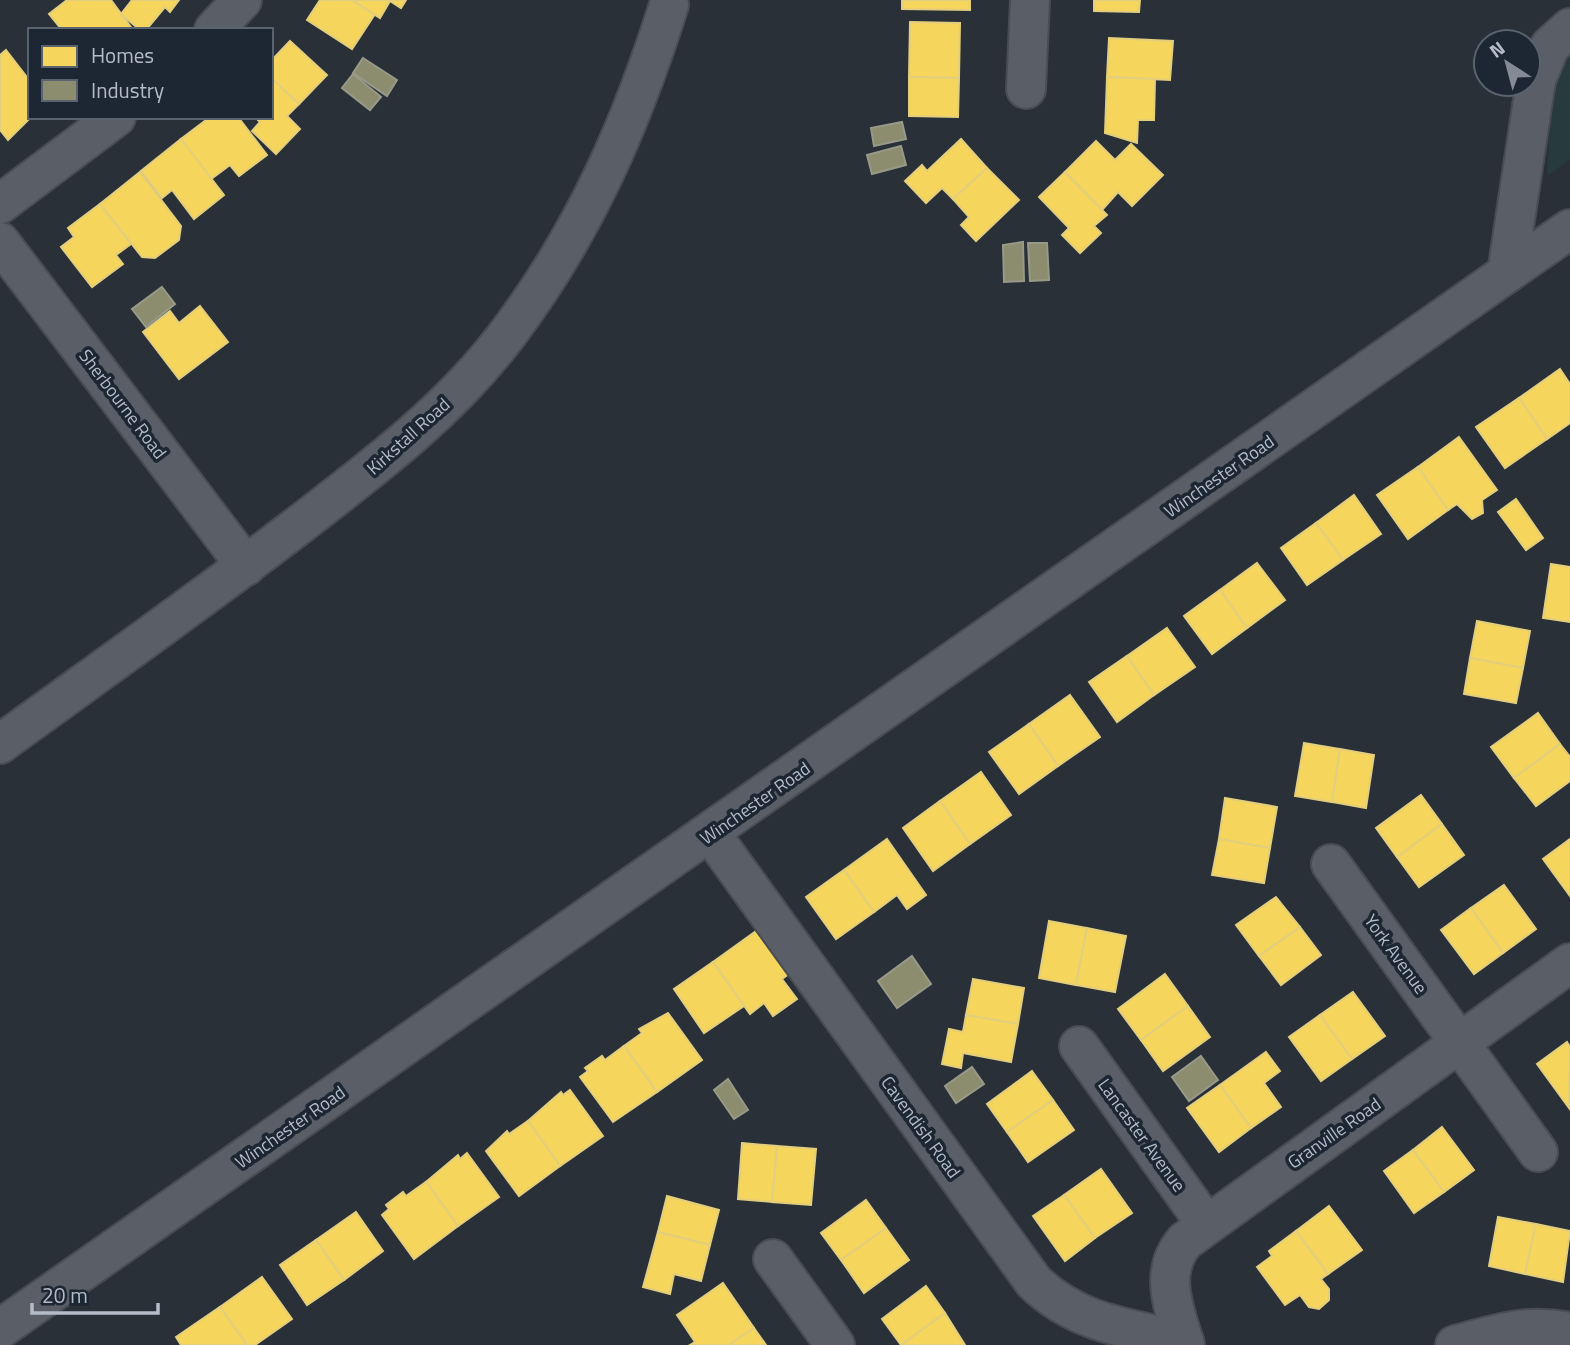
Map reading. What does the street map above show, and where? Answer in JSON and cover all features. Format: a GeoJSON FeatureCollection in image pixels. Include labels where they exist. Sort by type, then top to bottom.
{"type":"FeatureCollection","features":[{"type":"Feature","properties":{"kind":"street"},"geometry":{"type":"LineString","coordinates":[[216,28],[242,0]]}},
{"type":"Feature","properties":{"kind":"street"},"geometry":{"type":"LineString","coordinates":[[1026,89],[1030,0]]}},
{"type":"Feature","properties":{"kind":"street","name":"Kirkstall Road"},"geometry":{"type":"LineString","coordinates":[[0,744],[246,566],[383,461],[452,398],[508,333],[565,250],[611,165],[645,82],[669,5]]}},
{"type":"Feature","properties":{"kind":"street"},"geometry":{"type":"LineString","coordinates":[[1507,273],[1536,80],[1550,46],[1570,28]]}},
{"type":"Feature","properties":{"kind":"street"},"geometry":{"type":"LineString","coordinates":[[0,204],[113,119]]}},
{"type":"Feature","properties":{"kind":"street","name":"Winchester Road"},"geometry":{"type":"LineString","coordinates":[[0,1329],[711,834],[1570,229]]}},
{"type":"Feature","properties":{"kind":"street","name":"Sherbourne Road"},"geometry":{"type":"LineString","coordinates":[[0,242],[246,566]]}},
{"type":"Feature","properties":{"kind":"street","name":"Cavendish Road"},"geometry":{"type":"LineString","coordinates":[[711,834],[1034,1282],[1058,1302],[1085,1318],[1184,1343]]}},
{"type":"Feature","properties":{"kind":"street","name":"York Avenue"},"geometry":{"type":"LineString","coordinates":[[1331,864],[1538,1152]]}},
{"type":"Feature","properties":{"kind":"street","name":"Granville Road"},"geometry":{"type":"LineString","coordinates":[[1184,1343],[1169,1287],[1169,1269],[1174,1254],[1206,1224],[1570,963]]}},
{"type":"Feature","properties":{"kind":"street","name":"Lancaster Avenue"},"geometry":{"type":"LineString","coordinates":[[1079,1046],[1206,1224]]}},
{"type":"Feature","properties":{"kind":"street"},"geometry":{"type":"LineString","coordinates":[[773,1259],[835,1345]]}},
{"type":"Feature","properties":{"kind":"street"},"geometry":{"type":"LineString","coordinates":[[1455,1345],[1510,1330],[1542,1326],[1570,1332]]}},
{"type":"Feature","properties":{"kind":"green space"},"geometry":{"type":"Polygon","coordinates":[[[1570,46],[1570,159],[1547,176],[1552,84],[1570,46]]]}},
{"type":"Feature","properties":{"kind":"building: Homes"},"geometry":{"type":"Polygon","coordinates":[[[67,0],[111,0],[132,28],[60,28],[49,14],[67,0]]]}},
{"type":"Feature","properties":{"kind":"building: Homes"},"geometry":{"type":"Polygon","coordinates":[[[132,0],[179,0],[170,12],[165,7],[148,28],[138,28],[121,14],[132,0]]]}},
{"type":"Feature","properties":{"kind":"building: Homes"},"geometry":{"type":"Polygon","coordinates":[[[320,0],[352,0],[375,14],[352,49],[307,20],[320,0]]]}},
{"type":"Feature","properties":{"kind":"building: Homes"},"geometry":{"type":"Polygon","coordinates":[[[352,0],[406,0],[401,8],[390,1],[380,18],[352,0]]]}},
{"type":"Feature","properties":{"kind":"building: Homes"},"geometry":{"type":"Polygon","coordinates":[[[902,0],[970,0],[970,10],[902,9],[902,0]]]}},
{"type":"Feature","properties":{"kind":"building: Homes"},"geometry":{"type":"Polygon","coordinates":[[[1094,0],[1140,0],[1139,12],[1094,11],[1094,0]]]}},
{"type":"Feature","properties":{"kind":"building: Homes"},"geometry":{"type":"Polygon","coordinates":[[[910,22],[960,23],[959,78],[909,77],[910,22]]]}},
{"type":"Feature","properties":{"kind":"building: Homes"},"geometry":{"type":"Polygon","coordinates":[[[1109,38],[1173,41],[1170,80],[1107,77],[1109,38]]]}},
{"type":"Feature","properties":{"kind":"building: Homes"},"geometry":{"type":"Polygon","coordinates":[[[290,41],[327,75],[299,104],[273,80],[273,59],[290,41]]]}},
{"type":"Feature","properties":{"kind":"building: Homes"},"geometry":{"type":"Polygon","coordinates":[[[6,50],[28,78],[29,119],[8,140],[0,130],[0,55],[6,50]]]}},
{"type":"Feature","properties":{"kind":"building: Homes"},"geometry":{"type":"Polygon","coordinates":[[[909,77],[959,78],[958,117],[909,116],[909,77]]]}},
{"type":"Feature","properties":{"kind":"building: Homes"},"geometry":{"type":"Polygon","coordinates":[[[1107,77],[1155,79],[1154,120],[1138,120],[1137,143],[1105,133],[1107,77]]]}},
{"type":"Feature","properties":{"kind":"building: Homes"},"geometry":{"type":"Polygon","coordinates":[[[273,80],[299,104],[287,116],[300,129],[276,154],[252,131],[260,122],[257,119],[273,119],[273,80]]]}},
{"type":"Feature","properties":{"kind":"building: Homes"},"geometry":{"type":"Polygon","coordinates":[[[207,119],[240,119],[267,155],[239,176],[230,165],[211,179],[181,139],[207,119]]]}},
{"type":"Feature","properties":{"kind":"building: Homes"},"geometry":{"type":"Polygon","coordinates":[[[181,139],[224,195],[194,219],[172,190],[162,198],[141,171],[181,139]]]}},
{"type":"Feature","properties":{"kind":"building: Homes"},"geometry":{"type":"Polygon","coordinates":[[[961,139],[987,168],[953,199],[942,188],[926,203],[905,181],[922,165],[927,171],[961,139]]]}},
{"type":"Feature","properties":{"kind":"building: Homes"},"geometry":{"type":"Polygon","coordinates":[[[1096,141],[1115,160],[1131,144],[1163,175],[1132,206],[1118,192],[1102,210],[1065,172],[1096,141]]]}},
{"type":"Feature","properties":{"kind":"building: Homes"},"geometry":{"type":"Polygon","coordinates":[[[987,168],[1019,200],[976,241],[961,225],[969,217],[953,199],[987,168]]]}},
{"type":"Feature","properties":{"kind":"building: Homes"},"geometry":{"type":"Polygon","coordinates":[[[140,172],[181,226],[179,240],[155,258],[142,257],[100,204],[140,172]]]}},
{"type":"Feature","properties":{"kind":"building: Homes"},"geometry":{"type":"Polygon","coordinates":[[[1065,172],[1107,215],[1094,226],[1101,233],[1080,253],[1062,235],[1069,228],[1039,197],[1065,172]]]}},
{"type":"Feature","properties":{"kind":"building: Homes"},"geometry":{"type":"Polygon","coordinates":[[[100,204],[131,244],[116,255],[123,264],[92,287],[61,247],[74,237],[68,228],[100,204]]]}},
{"type":"Feature","properties":{"kind":"building: Homes"},"geometry":{"type":"Polygon","coordinates":[[[200,306],[228,342],[179,379],[143,332],[170,311],[179,323],[200,306]]]}},
{"type":"Feature","properties":{"kind":"building: Homes"},"geometry":{"type":"Polygon","coordinates":[[[1560,369],[1570,384],[1570,423],[1547,439],[1519,398],[1560,369]]]}},
{"type":"Feature","properties":{"kind":"building: Homes"},"geometry":{"type":"Polygon","coordinates":[[[1519,398],[1547,439],[1505,468],[1476,427],[1519,398]]]}},
{"type":"Feature","properties":{"kind":"building: Homes"},"geometry":{"type":"Polygon","coordinates":[[[1459,437],[1497,490],[1482,500],[1483,513],[1472,519],[1457,504],[1448,510],[1418,467],[1459,437]]]}},
{"type":"Feature","properties":{"kind":"building: Homes"},"geometry":{"type":"Polygon","coordinates":[[[1418,467],[1448,510],[1408,539],[1377,495],[1418,467]]]}},
{"type":"Feature","properties":{"kind":"building: Homes"},"geometry":{"type":"Polygon","coordinates":[[[1354,495],[1381,534],[1343,560],[1316,523],[1354,495]]]}},
{"type":"Feature","properties":{"kind":"building: Homes"},"geometry":{"type":"Polygon","coordinates":[[[1516,499],[1543,538],[1526,550],[1498,512],[1516,499]]]}},
{"type":"Feature","properties":{"kind":"building: Homes"},"geometry":{"type":"Polygon","coordinates":[[[1316,523],[1343,560],[1307,585],[1281,548],[1316,523]]]}},
{"type":"Feature","properties":{"kind":"building: Homes"},"geometry":{"type":"Polygon","coordinates":[[[1257,563],[1285,600],[1247,628],[1220,590],[1257,563]]]}},
{"type":"Feature","properties":{"kind":"building: Homes"},"geometry":{"type":"Polygon","coordinates":[[[1551,564],[1570,567],[1570,622],[1543,618],[1551,564]]]}},
{"type":"Feature","properties":{"kind":"building: Homes"},"geometry":{"type":"Polygon","coordinates":[[[1220,590],[1247,628],[1212,654],[1184,616],[1220,590]]]}},
{"type":"Feature","properties":{"kind":"building: Homes"},"geometry":{"type":"Polygon","coordinates":[[[1477,621],[1530,631],[1523,668],[1470,658],[1477,621]]]}},
{"type":"Feature","properties":{"kind":"building: Homes"},"geometry":{"type":"Polygon","coordinates":[[[1167,628],[1195,667],[1154,695],[1127,656],[1167,628]]]}},
{"type":"Feature","properties":{"kind":"building: Homes"},"geometry":{"type":"Polygon","coordinates":[[[1127,656],[1154,695],[1117,722],[1089,682],[1127,656]]]}},
{"type":"Feature","properties":{"kind":"building: Homes"},"geometry":{"type":"Polygon","coordinates":[[[1470,658],[1523,668],[1516,703],[1464,694],[1470,658]]]}},
{"type":"Feature","properties":{"kind":"building: Homes"},"geometry":{"type":"Polygon","coordinates":[[[1070,695],[1100,737],[1058,766],[1029,724],[1070,695]]]}},
{"type":"Feature","properties":{"kind":"building: Homes"},"geometry":{"type":"Polygon","coordinates":[[[1538,713],[1560,744],[1514,778],[1491,747],[1538,713]]]}},
{"type":"Feature","properties":{"kind":"building: Homes"},"geometry":{"type":"Polygon","coordinates":[[[1029,724],[1058,766],[1019,794],[989,752],[1029,724]]]}},
{"type":"Feature","properties":{"kind":"building: Homes"},"geometry":{"type":"Polygon","coordinates":[[[1304,743],[1340,749],[1332,802],[1295,796],[1304,743]]]}},
{"type":"Feature","properties":{"kind":"building: Homes"},"geometry":{"type":"Polygon","coordinates":[[[1560,744],[1570,757],[1570,781],[1536,806],[1514,778],[1560,744]]]}},
{"type":"Feature","properties":{"kind":"building: Homes"},"geometry":{"type":"Polygon","coordinates":[[[1340,749],[1374,755],[1366,808],[1332,802],[1340,749]]]}},
{"type":"Feature","properties":{"kind":"building: Homes"},"geometry":{"type":"Polygon","coordinates":[[[981,772],[1011,815],[970,844],[940,801],[981,772]]]}},
{"type":"Feature","properties":{"kind":"building: Homes"},"geometry":{"type":"Polygon","coordinates":[[[1421,795],[1442,824],[1397,857],[1376,828],[1421,795]]]}},
{"type":"Feature","properties":{"kind":"building: Homes"},"geometry":{"type":"Polygon","coordinates":[[[1225,798],[1277,807],[1270,848],[1219,839],[1225,798]]]}},
{"type":"Feature","properties":{"kind":"building: Homes"},"geometry":{"type":"Polygon","coordinates":[[[940,801],[970,844],[933,871],[903,828],[940,801]]]}},
{"type":"Feature","properties":{"kind":"building: Homes"},"geometry":{"type":"Polygon","coordinates":[[[1442,824],[1464,855],[1419,887],[1397,857],[1442,824]]]}},
{"type":"Feature","properties":{"kind":"building: Homes"},"geometry":{"type":"Polygon","coordinates":[[[887,839],[926,895],[907,909],[897,895],[874,912],[844,870],[887,839]]]}},
{"type":"Feature","properties":{"kind":"building: Homes"},"geometry":{"type":"Polygon","coordinates":[[[1219,839],[1270,848],[1264,883],[1212,875],[1219,839]]]}},
{"type":"Feature","properties":{"kind":"building: Homes"},"geometry":{"type":"Polygon","coordinates":[[[1570,839],[1570,896],[1543,859],[1570,839]]]}},
{"type":"Feature","properties":{"kind":"building: Homes"},"geometry":{"type":"Polygon","coordinates":[[[844,870],[874,912],[836,939],[806,897],[844,870]]]}},
{"type":"Feature","properties":{"kind":"building: Homes"},"geometry":{"type":"Polygon","coordinates":[[[1504,885],[1536,929],[1503,953],[1471,908],[1504,885]]]}},
{"type":"Feature","properties":{"kind":"building: Homes"},"geometry":{"type":"Polygon","coordinates":[[[1276,897],[1300,927],[1259,956],[1236,925],[1276,897]]]}},
{"type":"Feature","properties":{"kind":"building: Homes"},"geometry":{"type":"Polygon","coordinates":[[[1471,908],[1503,953],[1474,974],[1441,930],[1471,908]]]}},
{"type":"Feature","properties":{"kind":"building: Homes"},"geometry":{"type":"Polygon","coordinates":[[[1049,921],[1087,928],[1076,985],[1039,978],[1049,921]]]}},
{"type":"Feature","properties":{"kind":"building: Homes"},"geometry":{"type":"Polygon","coordinates":[[[1300,927],[1321,955],[1281,985],[1259,956],[1300,927]]]}},
{"type":"Feature","properties":{"kind":"building: Homes"},"geometry":{"type":"Polygon","coordinates":[[[1087,928],[1126,936],[1115,992],[1076,985],[1087,928]]]}},
{"type":"Feature","properties":{"kind":"building: Homes"},"geometry":{"type":"Polygon","coordinates":[[[759,929],[790,973],[782,979],[797,999],[773,1016],[764,1003],[750,1014],[713,962],[759,929]]]}},
{"type":"Feature","properties":{"kind":"building: Homes"},"geometry":{"type":"Polygon","coordinates":[[[713,962],[744,1006],[704,1033],[674,989],[713,962]]]}},
{"type":"Feature","properties":{"kind":"building: Homes"},"geometry":{"type":"Polygon","coordinates":[[[1165,974],[1188,1006],[1141,1040],[1118,1009],[1165,974]]]}},
{"type":"Feature","properties":{"kind":"building: Homes"},"geometry":{"type":"Polygon","coordinates":[[[973,979],[1024,988],[1018,1024],[966,1015],[973,979]]]}},
{"type":"Feature","properties":{"kind":"building: Homes"},"geometry":{"type":"Polygon","coordinates":[[[1353,992],[1385,1036],[1352,1059],[1320,1015],[1353,992]]]}},
{"type":"Feature","properties":{"kind":"building: Homes"},"geometry":{"type":"Polygon","coordinates":[[[1188,1006],[1210,1037],[1163,1071],[1141,1040],[1188,1006]]]}},
{"type":"Feature","properties":{"kind":"building: Homes"},"geometry":{"type":"Polygon","coordinates":[[[668,1013],[702,1060],[657,1092],[624,1046],[642,1033],[639,1029],[668,1013]]]}},
{"type":"Feature","properties":{"kind":"building: Homes"},"geometry":{"type":"Polygon","coordinates":[[[966,1015],[1018,1024],[1011,1062],[963,1053],[961,1068],[942,1064],[949,1029],[963,1032],[966,1015]]]}},
{"type":"Feature","properties":{"kind":"building: Homes"},"geometry":{"type":"Polygon","coordinates":[[[1320,1015],[1352,1059],[1321,1081],[1289,1037],[1320,1015]]]}},
{"type":"Feature","properties":{"kind":"building: Homes"},"geometry":{"type":"Polygon","coordinates":[[[1567,1042],[1570,1047],[1569,1108],[1537,1064],[1567,1042]]]}},
{"type":"Feature","properties":{"kind":"building: Homes"},"geometry":{"type":"Polygon","coordinates":[[[624,1046],[657,1092],[613,1122],[580,1077],[588,1071],[585,1068],[602,1056],[605,1060],[624,1046]]]}},
{"type":"Feature","properties":{"kind":"building: Homes"},"geometry":{"type":"Polygon","coordinates":[[[1266,1052],[1280,1071],[1264,1083],[1281,1107],[1251,1128],[1220,1085],[1266,1052]]]}},
{"type":"Feature","properties":{"kind":"building: Homes"},"geometry":{"type":"Polygon","coordinates":[[[1032,1071],[1053,1100],[1007,1132],[987,1104],[1032,1071]]]}},
{"type":"Feature","properties":{"kind":"building: Homes"},"geometry":{"type":"Polygon","coordinates":[[[1220,1085],[1251,1128],[1219,1152],[1187,1108],[1220,1085]]]}},
{"type":"Feature","properties":{"kind":"building: Homes"},"geometry":{"type":"Polygon","coordinates":[[[570,1090],[603,1136],[560,1166],[528,1121],[561,1092],[563,1095],[570,1090]]]}},
{"type":"Feature","properties":{"kind":"building: Homes"},"geometry":{"type":"Polygon","coordinates":[[[1053,1100],[1074,1130],[1028,1162],[1007,1132],[1053,1100]]]}},
{"type":"Feature","properties":{"kind":"building: Homes"},"geometry":{"type":"Polygon","coordinates":[[[528,1121],[560,1166],[519,1196],[486,1151],[507,1131],[509,1134],[528,1121]]]}},
{"type":"Feature","properties":{"kind":"building: Homes"},"geometry":{"type":"Polygon","coordinates":[[[1442,1127],[1474,1170],[1444,1192],[1413,1150],[1442,1127]]]}},
{"type":"Feature","properties":{"kind":"building: Homes"},"geometry":{"type":"Polygon","coordinates":[[[742,1143],[777,1146],[772,1202],[738,1199],[742,1143]]]}},
{"type":"Feature","properties":{"kind":"building: Homes"},"geometry":{"type":"Polygon","coordinates":[[[777,1146],[816,1149],[811,1205],[772,1202],[777,1146]]]}},
{"type":"Feature","properties":{"kind":"building: Homes"},"geometry":{"type":"Polygon","coordinates":[[[1413,1150],[1444,1192],[1414,1213],[1384,1171],[1413,1150]]]}},
{"type":"Feature","properties":{"kind":"building: Homes"},"geometry":{"type":"Polygon","coordinates":[[[467,1153],[499,1197],[458,1226],[426,1182],[458,1155],[460,1159],[467,1153]]]}},
{"type":"Feature","properties":{"kind":"building: Homes"},"geometry":{"type":"Polygon","coordinates":[[[1101,1169],[1132,1213],[1095,1238],[1064,1195],[1101,1169]]]}},
{"type":"Feature","properties":{"kind":"building: Homes"},"geometry":{"type":"Polygon","coordinates":[[[426,1182],[458,1226],[414,1259],[382,1215],[389,1209],[386,1205],[403,1192],[406,1196],[426,1182]]]}},
{"type":"Feature","properties":{"kind":"building: Homes"},"geometry":{"type":"Polygon","coordinates":[[[1064,1195],[1095,1238],[1065,1261],[1033,1216],[1064,1195]]]}},
{"type":"Feature","properties":{"kind":"building: Homes"},"geometry":{"type":"Polygon","coordinates":[[[667,1196],[719,1210],[710,1245],[658,1232],[667,1196]]]}},
{"type":"Feature","properties":{"kind":"building: Homes"},"geometry":{"type":"Polygon","coordinates":[[[866,1200],[886,1228],[841,1260],[821,1233],[866,1200]]]}},
{"type":"Feature","properties":{"kind":"building: Homes"},"geometry":{"type":"Polygon","coordinates":[[[1329,1206],[1362,1250],[1328,1274],[1296,1231],[1329,1206]]]}},
{"type":"Feature","properties":{"kind":"building: Homes"},"geometry":{"type":"Polygon","coordinates":[[[356,1212],[383,1251],[344,1280],[316,1240],[356,1212]]]}},
{"type":"Feature","properties":{"kind":"building: Homes"},"geometry":{"type":"Polygon","coordinates":[[[1498,1217],[1536,1224],[1525,1274],[1489,1266],[1498,1217]]]}},
{"type":"Feature","properties":{"kind":"building: Homes"},"geometry":{"type":"Polygon","coordinates":[[[1536,1224],[1570,1231],[1563,1282],[1525,1274],[1536,1224]]]}},
{"type":"Feature","properties":{"kind":"building: Homes"},"geometry":{"type":"Polygon","coordinates":[[[886,1228],[909,1260],[864,1293],[841,1260],[886,1228]]]}},
{"type":"Feature","properties":{"kind":"building: Homes"},"geometry":{"type":"Polygon","coordinates":[[[1296,1231],[1328,1274],[1321,1279],[1329,1289],[1329,1300],[1319,1309],[1309,1307],[1300,1295],[1285,1305],[1257,1267],[1272,1256],[1269,1251],[1296,1231]]]}},
{"type":"Feature","properties":{"kind":"building: Homes"},"geometry":{"type":"Polygon","coordinates":[[[658,1232],[710,1245],[701,1281],[674,1274],[670,1294],[643,1287],[658,1232]]]}},
{"type":"Feature","properties":{"kind":"building: Homes"},"geometry":{"type":"Polygon","coordinates":[[[316,1240],[344,1280],[307,1305],[280,1265],[316,1240]]]}},
{"type":"Feature","properties":{"kind":"building: Homes"},"geometry":{"type":"Polygon","coordinates":[[[262,1277],[292,1319],[255,1345],[247,1345],[220,1307],[262,1277]]]}},
{"type":"Feature","properties":{"kind":"building: Homes"},"geometry":{"type":"Polygon","coordinates":[[[723,1283],[754,1328],[729,1345],[690,1345],[695,1342],[677,1315],[723,1283]]]}},
{"type":"Feature","properties":{"kind":"building: Homes"},"geometry":{"type":"Polygon","coordinates":[[[926,1286],[945,1313],[901,1345],[882,1319],[926,1286]]]}},
{"type":"Feature","properties":{"kind":"building: Homes"},"geometry":{"type":"Polygon","coordinates":[[[220,1307],[247,1345],[181,1345],[176,1337],[220,1307]]]}},
{"type":"Feature","properties":{"kind":"building: Homes"},"geometry":{"type":"Polygon","coordinates":[[[945,1313],[965,1345],[901,1345],[945,1313]]]}},
{"type":"Feature","properties":{"kind":"building: Homes"},"geometry":{"type":"Polygon","coordinates":[[[754,1328],[766,1345],[729,1345],[754,1328]]]}},
{"type":"Feature","properties":{"kind":"building: Industry"},"geometry":{"type":"Polygon","coordinates":[[[363,58],[397,80],[387,96],[353,73],[363,58]]]}},
{"type":"Feature","properties":{"kind":"building: Industry"},"geometry":{"type":"Polygon","coordinates":[[[353,74],[381,97],[370,110],[342,88],[353,74]]]}},
{"type":"Feature","properties":{"kind":"building: Industry"},"geometry":{"type":"Polygon","coordinates":[[[902,122],[906,139],[874,146],[871,128],[902,122]]]}},
{"type":"Feature","properties":{"kind":"building: Industry"},"geometry":{"type":"Polygon","coordinates":[[[901,146],[906,165],[872,174],[867,155],[901,146]]]}},
{"type":"Feature","properties":{"kind":"building: Industry"},"geometry":{"type":"Polygon","coordinates":[[[1023,242],[1024,281],[1004,282],[1003,245],[1023,242]]]}},
{"type":"Feature","properties":{"kind":"building: Industry"},"geometry":{"type":"Polygon","coordinates":[[[1028,243],[1047,243],[1049,280],[1030,281],[1028,243]]]}},
{"type":"Feature","properties":{"kind":"building: Industry"},"geometry":{"type":"Polygon","coordinates":[[[162,287],[175,304],[146,327],[132,309],[162,287]]]}},
{"type":"Feature","properties":{"kind":"building: Industry"},"geometry":{"type":"Polygon","coordinates":[[[912,956],[931,984],[897,1008],[878,981],[912,956]]]}},
{"type":"Feature","properties":{"kind":"building: Industry"},"geometry":{"type":"Polygon","coordinates":[[[1201,1056],[1218,1080],[1189,1101],[1172,1077],[1201,1056]]]}},
{"type":"Feature","properties":{"kind":"building: Industry"},"geometry":{"type":"Polygon","coordinates":[[[972,1067],[984,1084],[956,1103],[945,1086],[972,1067]]]}},
{"type":"Feature","properties":{"kind":"building: Industry"},"geometry":{"type":"Polygon","coordinates":[[[728,1079],[748,1110],[734,1119],[714,1090],[728,1079]]]}}]}
